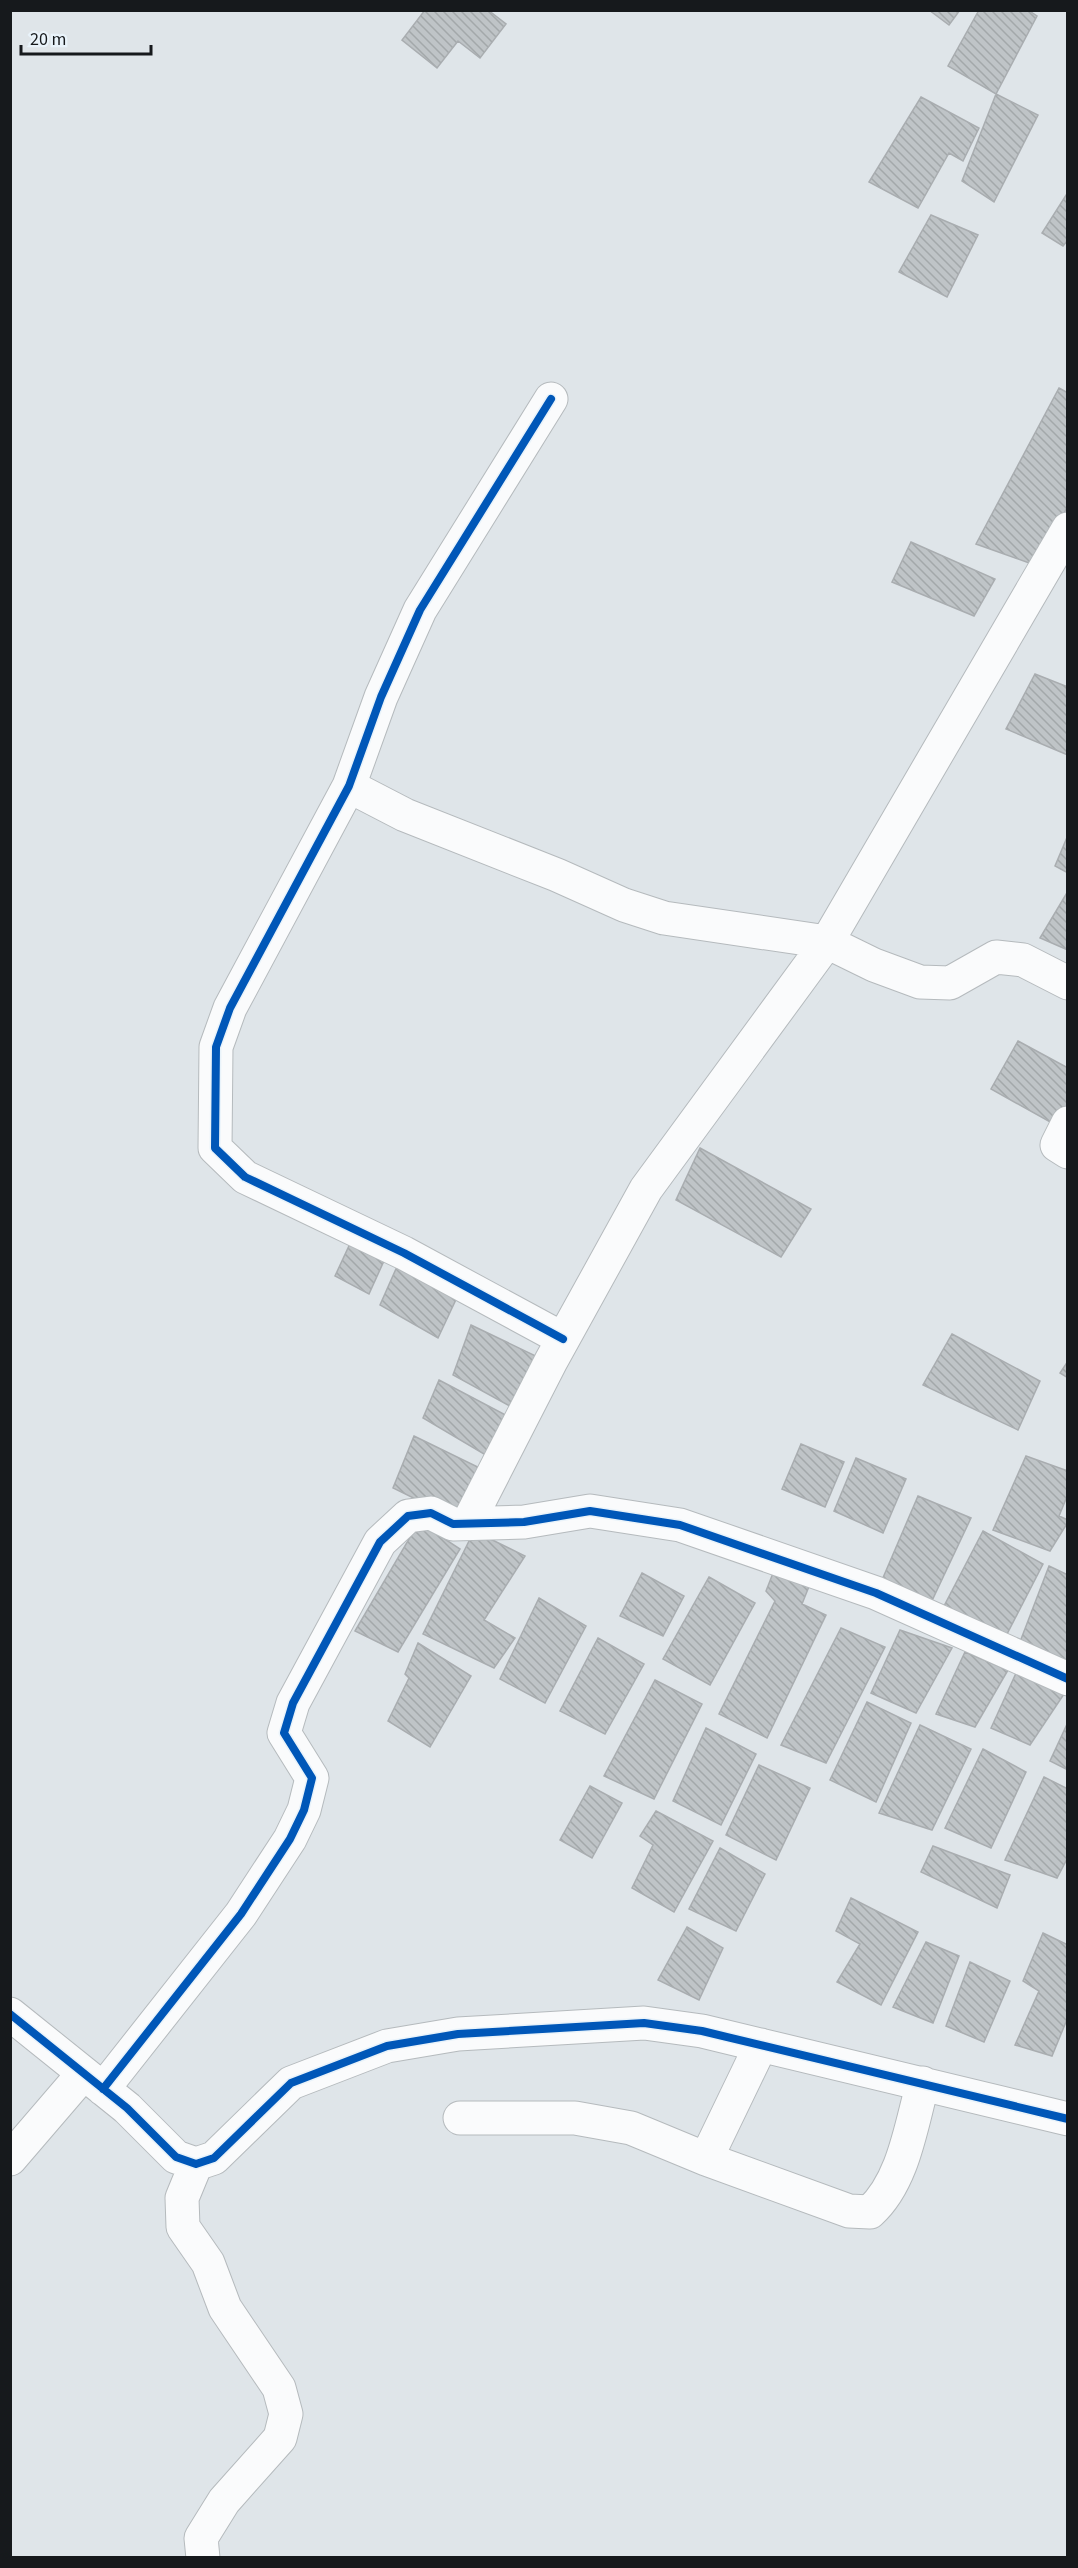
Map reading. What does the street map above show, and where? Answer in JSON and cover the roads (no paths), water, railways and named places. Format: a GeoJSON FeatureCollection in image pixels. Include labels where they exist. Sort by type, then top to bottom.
{"type":"FeatureCollection","features":[{"type":"Feature","properties":{"kind":"street"},"geometry":{"type":"LineString","coordinates":[[551,399],[420,610],[381,697],[349,786],[230,1008],[216,1047],[215,1148],[245,1178],[404,1253],[563,1339]]}},
{"type":"Feature","properties":{"kind":"street"},"geometry":{"type":"LineString","coordinates":[[468,1523],[563,1339],[646,1190],[827,942],[1068,530]]}},
{"type":"Feature","properties":{"kind":"street"},"geometry":{"type":"LineString","coordinates":[[349,786],[405,816],[557,875],[634,909],[664,918],[827,942],[874,965],[920,982],[950,983],[996,957],[1023,960],[1068,983]]}},
{"type":"Feature","properties":{"kind":"street"},"geometry":{"type":"LineString","coordinates":[[1068,1123],[1057,1145],[1068,1152]]}},
{"type":"Feature","properties":{"kind":"street"},"geometry":{"type":"LineString","coordinates":[[10,2159],[93,2081],[241,1914],[290,1839],[304,1810],[312,1778],[284,1733],[292,1703],[380,1542],[408,1516],[432,1514],[453,1524],[524,1522],[590,1511],[680,1525],[876,1593],[1068,1679]]}},
{"type":"Feature","properties":{"kind":"street"},"geometry":{"type":"LineString","coordinates":[[10,2014],[93,2081],[176,2157],[196,2164],[214,2158],[291,2084],[387,2046],[458,2034],[644,2023],[702,2031],[1068,2119]]}},
{"type":"Feature","properties":{"kind":"street"},"geometry":{"type":"LineString","coordinates":[[706,2160],[761,2045]]}},
{"type":"Feature","properties":{"kind":"street"},"geometry":{"type":"LineString","coordinates":[[460,2118],[574,2118],[631,2128],[706,2160],[849,2211],[870,2212],[882,2200],[900,2164],[923,2083]]}},
{"type":"Feature","properties":{"kind":"street"},"geometry":{"type":"LineString","coordinates":[[196,2164],[182,2198],[183,2227],[208,2263],[225,2308],[279,2388],[286,2414],[280,2438],[224,2501],[201,2538],[203,2558]]}}]}
